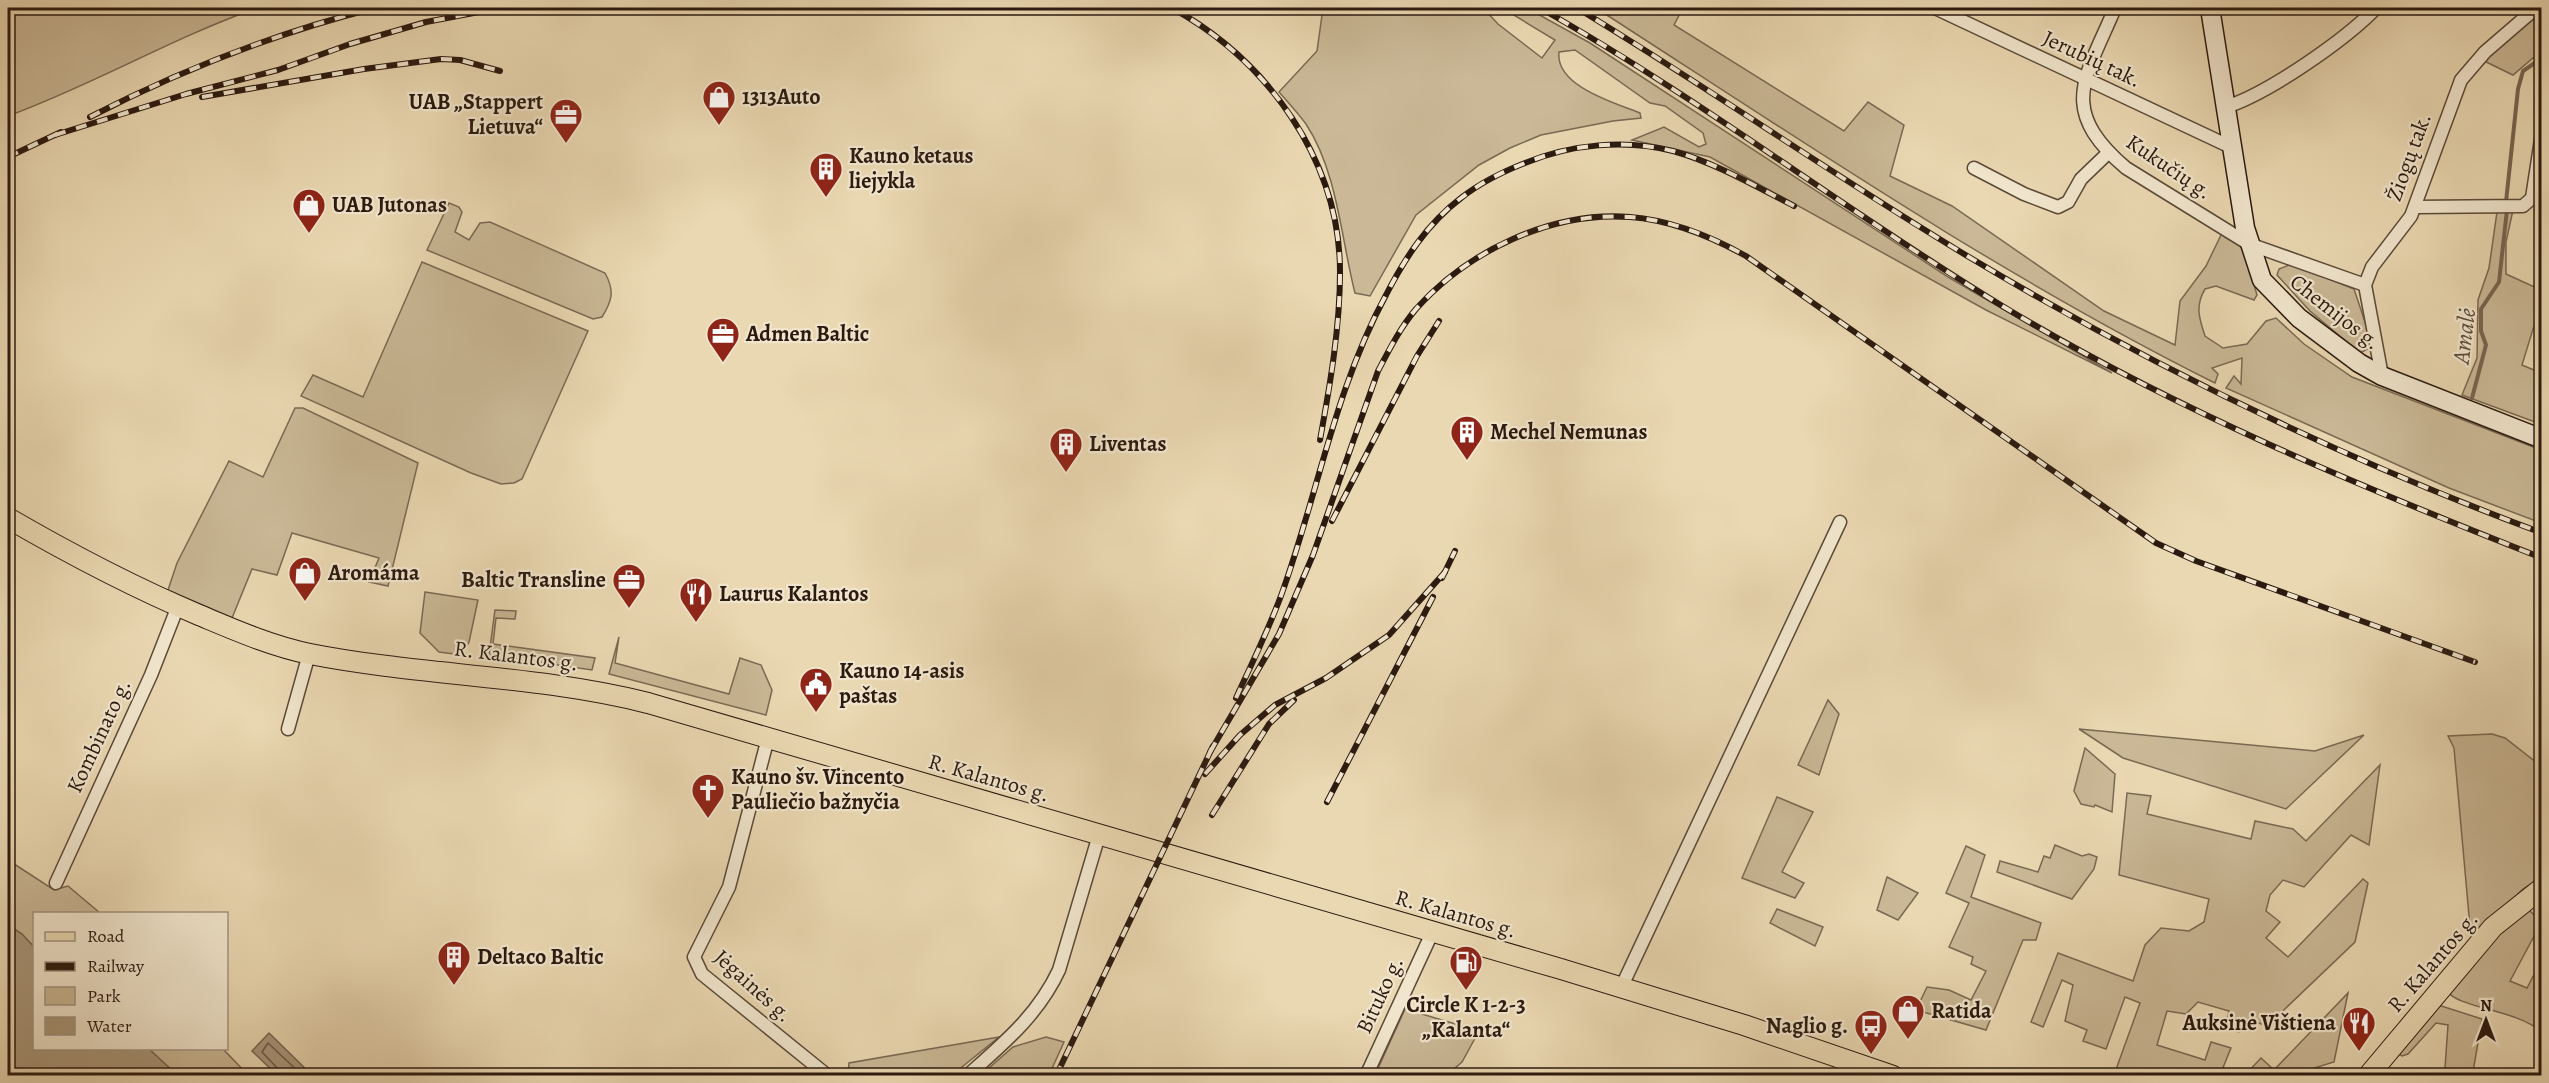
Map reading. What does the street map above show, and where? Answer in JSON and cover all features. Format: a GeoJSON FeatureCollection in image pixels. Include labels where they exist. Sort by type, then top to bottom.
{"type":"FeatureCollection","features":[{"type":"Feature","properties":{"kind":"main road","name":"Chemijos g."},"geometry":{"type":"LineString","coordinates":[[2210,8],[2249,244],[2262,280],[2279,300],[2359,363],[2382,376],[2541,439]]}},
{"type":"Feature","properties":{"kind":"main road","name":"R. Kalantos g."},"geometry":{"type":"LineString","coordinates":[[8,518],[89,563],[178,606],[245,635],[309,654],[591,690],[768,738],[1621,988],[1744,1025],[1893,1076]]}},
{"type":"Feature","properties":{"kind":"main road","name":"R. Kalantos g."},"geometry":{"type":"LineString","coordinates":[[2368,1076],[2493,927],[2541,888]]}},
{"type":"Feature","properties":{"kind":"street","name":"Jerubių tak."},"geometry":{"type":"LineString","coordinates":[[1935,8],[2233,148]]}},
{"type":"Feature","properties":{"kind":"street","name":"Kukučių g."},"geometry":{"type":"LineString","coordinates":[[2115,8],[2085,80],[2082,105],[2086,124],[2108,153],[2126,168],[2249,244],[2365,285]]}},
{"type":"Feature","properties":{"kind":"street"},"geometry":{"type":"LineString","coordinates":[[2226,107],[2264,91],[2360,25],[2376,8]]}},
{"type":"Feature","properties":{"kind":"street","name":"Žiogų tak."},"geometry":{"type":"LineString","coordinates":[[2365,285],[2372,267],[2416,207],[2461,80],[2486,52],[2536,8]]}},
{"type":"Feature","properties":{"kind":"street"},"geometry":{"type":"LineString","coordinates":[[2416,207],[2523,206],[2532,198],[2541,133]]}},
{"type":"Feature","properties":{"kind":"street"},"geometry":{"type":"LineString","coordinates":[[1974,168],[2043,203],[2058,207],[2068,202],[2081,179],[2108,153]]}},
{"type":"Feature","properties":{"kind":"street"},"geometry":{"type":"LineString","coordinates":[[2365,285],[2382,376]]}},
{"type":"Feature","properties":{"kind":"street"},"geometry":{"type":"LineString","coordinates":[[1621,988],[1840,522]]}},
{"type":"Feature","properties":{"kind":"street","name":"Kombinato g."},"geometry":{"type":"LineString","coordinates":[[56,883],[151,675],[178,606]]}},
{"type":"Feature","properties":{"kind":"street"},"geometry":{"type":"LineString","coordinates":[[288,729],[309,654]]}},
{"type":"Feature","properties":{"kind":"street","name":"Jėgainės g."},"geometry":{"type":"LineString","coordinates":[[768,738],[729,887],[694,957],[702,974],[828,1076]]}},
{"type":"Feature","properties":{"kind":"street"},"geometry":{"type":"LineString","coordinates":[[967,1076],[1017,1032],[1038,1008],[1050,989],[1059,970],[1099,835]]}},
{"type":"Feature","properties":{"kind":"street","name":"Bituko g."},"geometry":{"type":"LineString","coordinates":[[1366,1076],[1432,933]]}},
{"type":"Feature","properties":{"kind":"green space"},"geometry":{"type":"Polygon","coordinates":[[[13,8],[257,8],[194,33],[40,104],[8,116],[8,10],[13,8]]]}},
{"type":"Feature","properties":{"kind":"green space"},"geometry":{"type":"Polygon","coordinates":[[[1323,8],[1483,8],[1498,24],[1542,58],[1555,40],[1502,8],[1527,8],[1590,43],[1948,277],[2112,373],[1986,310],[1710,157],[1632,140],[1664,127],[1699,147],[1706,144],[1703,133],[1665,106],[1650,103],[1575,50],[1559,52],[1560,64],[1566,74],[1576,84],[1602,98],[1640,113],[1641,118],[1541,135],[1510,148],[1479,165],[1416,215],[1370,296],[1355,293],[1332,185],[1325,163],[1306,124],[1279,92],[1317,51],[1323,8]]]}},
{"type":"Feature","properties":{"kind":"green space"},"geometry":{"type":"Polygon","coordinates":[[[1596,8],[1683,8],[1674,25],[1844,131],[1868,102],[1904,125],[1890,176],[1952,206],[2104,311],[2175,345],[2180,301],[2206,266],[2222,233],[2242,244],[2257,295],[2254,300],[2216,286],[2205,289],[2200,301],[2199,312],[2205,336],[2223,348],[2247,344],[2266,321],[2276,318],[2304,344],[2352,377],[2541,450],[2541,523],[2449,488],[2226,388],[2234,376],[2241,384],[2242,358],[2212,368],[2218,374],[2215,383],[2135,341],[2056,297],[1901,204],[1596,8]]]}},
{"type":"Feature","properties":{"kind":"green space"},"geometry":{"type":"Polygon","coordinates":[[[2522,8],[2541,8],[2541,51],[2513,75],[2480,59],[2530,14],[2522,8]]]}},
{"type":"Feature","properties":{"kind":"green space"},"geometry":{"type":"Polygon","coordinates":[[[449,203],[459,207],[462,212],[455,232],[469,240],[480,223],[490,222],[605,273],[610,285],[611,296],[602,317],[593,319],[427,250],[449,203]]]}},
{"type":"Feature","properties":{"kind":"green space"},"geometry":{"type":"Polygon","coordinates":[[[2513,210],[2506,242],[2506,274],[2541,290],[2541,303],[2522,365],[2541,373],[2541,400],[2535,422],[2462,395],[2477,358],[2478,300],[2489,268],[2497,212],[2513,210]]]}},
{"type":"Feature","properties":{"kind":"green space"},"geometry":{"type":"Polygon","coordinates":[[[422,262],[588,331],[522,479],[514,483],[501,484],[471,473],[301,396],[313,375],[363,397],[422,262]]]}},
{"type":"Feature","properties":{"kind":"green space"},"geometry":{"type":"Polygon","coordinates":[[[2292,264],[2354,289],[2373,346],[2360,353],[2310,311],[2277,275],[2279,269],[2292,264]]]}},
{"type":"Feature","properties":{"kind":"green space"},"geometry":{"type":"Polygon","coordinates":[[[295,408],[303,408],[418,463],[388,586],[369,582],[379,558],[292,533],[277,575],[252,569],[232,618],[168,590],[177,563],[229,461],[263,477],[295,408]]]}},
{"type":"Feature","properties":{"kind":"green space"},"geometry":{"type":"Polygon","coordinates":[[[425,592],[478,600],[469,642],[462,655],[439,652],[420,633],[425,592]]]}},
{"type":"Feature","properties":{"kind":"green space"},"geometry":{"type":"Polygon","coordinates":[[[495,610],[516,611],[515,619],[496,618],[493,644],[595,658],[592,670],[489,655],[495,610]]]}},
{"type":"Feature","properties":{"kind":"green space"},"geometry":{"type":"Polygon","coordinates":[[[619,637],[615,663],[729,694],[740,658],[761,665],[772,690],[766,715],[609,674],[619,637]]]}},
{"type":"Feature","properties":{"kind":"green space"},"geometry":{"type":"Polygon","coordinates":[[[1828,700],[1839,714],[1819,775],[1798,765],[1828,700]]]}},
{"type":"Feature","properties":{"kind":"green space"},"geometry":{"type":"Polygon","coordinates":[[[2079,729],[2315,751],[2364,735],[2286,809],[2123,758],[2079,729]]]}},
{"type":"Feature","properties":{"kind":"green space"},"geometry":{"type":"Polygon","coordinates":[[[2492,734],[2505,738],[2541,766],[2541,877],[2523,889],[2471,938],[2454,748],[2448,736],[2492,734]]]}},
{"type":"Feature","properties":{"kind":"green space"},"geometry":{"type":"Polygon","coordinates":[[[2085,748],[2115,774],[2112,812],[2095,805],[2094,807],[2081,804],[2074,791],[2085,748]]]}},
{"type":"Feature","properties":{"kind":"green space"},"geometry":{"type":"Polygon","coordinates":[[[2380,765],[2369,845],[2351,835],[2304,887],[2283,880],[2270,895],[2266,911],[2280,922],[2266,938],[2288,957],[2363,879],[2368,883],[2355,942],[2267,1026],[2253,1021],[2239,1032],[2225,1028],[2229,1011],[2198,1002],[2186,1014],[2167,1011],[2157,1045],[2205,1060],[2211,1042],[2231,1048],[2220,1075],[2114,1075],[2140,1003],[2125,997],[2106,1049],[2083,1041],[2087,1030],[2065,1021],[2073,985],[2062,980],[2043,1027],[2031,1022],[2058,953],[2133,981],[2145,945],[2161,928],[2189,931],[2204,922],[2209,899],[2119,875],[2127,793],[2151,796],[2147,814],[2251,839],[2255,821],[2293,829],[2306,841],[2380,765]]]}},
{"type":"Feature","properties":{"kind":"green space"},"geometry":{"type":"Polygon","coordinates":[[[1777,797],[1813,812],[1782,872],[1804,883],[1795,898],[1742,878],[1777,797]]]}},
{"type":"Feature","properties":{"kind":"green space"},"geometry":{"type":"Polygon","coordinates":[[[2055,845],[2082,856],[2089,854],[2097,857],[2094,869],[2072,899],[1997,872],[2000,861],[2038,872],[2044,856],[2050,858],[2055,845]]]}},
{"type":"Feature","properties":{"kind":"green space"},"geometry":{"type":"Polygon","coordinates":[[[1966,846],[1985,855],[1971,897],[2041,923],[2036,940],[2023,940],[1986,1030],[1916,1010],[1927,987],[1949,990],[1971,1000],[1986,971],[1971,964],[1973,957],[1949,947],[1969,903],[1946,893],[1966,846]]]}},
{"type":"Feature","properties":{"kind":"green space"},"geometry":{"type":"Polygon","coordinates":[[[8,860],[54,890],[68,886],[99,912],[33,912],[33,946],[22,934],[8,925],[8,860]]]}},
{"type":"Feature","properties":{"kind":"green space"},"geometry":{"type":"Polygon","coordinates":[[[1887,877],[1918,893],[1898,920],[1877,910],[1887,877]]]}},
{"type":"Feature","properties":{"kind":"green space"},"geometry":{"type":"Polygon","coordinates":[[[2525,906],[2540,921],[2540,925],[2510,981],[2527,988],[2541,961],[2541,980],[2536,989],[2541,992],[2541,1056],[2537,1055],[2540,1031],[2530,1024],[2463,1001],[2453,997],[2447,991],[2525,906]]]}},
{"type":"Feature","properties":{"kind":"green space"},"geometry":{"type":"Polygon","coordinates":[[[1777,909],[1823,927],[1815,946],[1770,923],[1777,909]]]}},
{"type":"Feature","properties":{"kind":"green space"},"geometry":{"type":"Polygon","coordinates":[[[2348,993],[2334,1062],[2292,1075],[2245,1075],[2261,1058],[2274,1070],[2348,993]]]}},
{"type":"Feature","properties":{"kind":"green space"},"geometry":{"type":"Polygon","coordinates":[[[2435,1004],[2482,1019],[2473,1072],[2445,1068],[2448,1025],[2436,1023],[2408,1054],[2402,1056],[2397,1053],[2435,1004]]]}},
{"type":"Feature","properties":{"kind":"green space"},"geometry":{"type":"Polygon","coordinates":[[[1405,1009],[1479,1031],[1462,1062],[1447,1075],[1375,1075],[1405,1009]]]}},
{"type":"Feature","properties":{"kind":"green space"},"geometry":{"type":"Polygon","coordinates":[[[999,1037],[952,1075],[919,1075],[909,1071],[848,1075],[849,1063],[999,1037]]]}},
{"type":"Feature","properties":{"kind":"green space"},"geometry":{"type":"Polygon","coordinates":[[[1046,1037],[1064,1042],[1049,1075],[981,1075],[1013,1047],[1046,1037]]]}},
{"type":"Feature","properties":{"kind":"green space"},"geometry":{"type":"Polygon","coordinates":[[[150,1050],[224,1050],[248,1075],[177,1075],[150,1050]]]}},
{"type":"Feature","properties":{"kind":"water"},"geometry":{"type":"Polygon","coordinates":[[[8,925],[22,934],[33,946],[33,1050],[150,1050],[177,1075],[8,1075],[8,925]]]}},
{"type":"Feature","properties":{"kind":"water"},"geometry":{"type":"Polygon","coordinates":[[[269,1033],[312,1075],[277,1075],[252,1051],[269,1033]]]}},
{"type":"Feature","properties":{"kind":"waterway","name":"Amalė"},"geometry":{"type":"LineString","coordinates":[[2506,202],[2518,89],[2523,71],[2542,58]]}},
{"type":"Feature","properties":{"kind":"waterway","name":"Amalė"},"geometry":{"type":"LineString","coordinates":[[2472,398],[2486,345],[2481,331],[2481,309],[2499,282],[2507,210]]}},
{"type":"Feature","properties":{"kind":"railway"},"geometry":{"type":"LineString","coordinates":[[90,117],[194,68],[230,54],[302,29],[375,8]]}},
{"type":"Feature","properties":{"kind":"railway"},"geometry":{"type":"LineString","coordinates":[[55,135],[186,94],[278,70],[350,44],[426,22],[500,8]]}},
{"type":"Feature","properties":{"kind":"railway"},"geometry":{"type":"LineString","coordinates":[[1172,8],[1206,30],[1238,55],[1267,85],[1292,118],[1312,153],[1327,191],[1337,231],[1340,293],[1334,356],[1320,440]]}},
{"type":"Feature","properties":{"kind":"railway"},"geometry":{"type":"LineString","coordinates":[[1540,8],[1658,79],[1946,271],[2068,344],[2268,444],[2404,503],[2542,558]]}},
{"type":"Feature","properties":{"kind":"railway"},"geometry":{"type":"LineString","coordinates":[[1577,8],[1919,227],[2107,336],[2321,442],[2542,533]]}},
{"type":"Feature","properties":{"kind":"railway"},"geometry":{"type":"LineString","coordinates":[[202,97],[364,69],[441,59],[460,60],[500,71]]}},
{"type":"Feature","properties":{"kind":"railway"},"geometry":{"type":"LineString","coordinates":[[8,157],[61,132]]}},
{"type":"Feature","properties":{"kind":"railway"},"geometry":{"type":"LineString","coordinates":[[1236,698],[1282,593],[1340,404],[1368,331],[1409,255],[1427,230],[1449,208],[1484,183],[1525,163],[1561,151],[1598,145],[1636,145],[1673,151],[1705,162],[1794,206]]}},
{"type":"Feature","properties":{"kind":"railway"},"geometry":{"type":"LineString","coordinates":[[1210,752],[1279,634],[1313,555],[1378,371],[1410,316],[1437,288],[1460,269],[1486,253],[1541,228],[1600,217],[1630,217],[1675,225],[1746,256],[2156,543],[2196,561],[2475,662]]}},
{"type":"Feature","properties":{"kind":"railway"},"geometry":{"type":"LineString","coordinates":[[1332,521],[1417,356],[1439,321]]}},
{"type":"Feature","properties":{"kind":"railway"},"geometry":{"type":"LineString","coordinates":[[1442,578],[1455,551]]}},
{"type":"Feature","properties":{"kind":"railway"},"geometry":{"type":"LineString","coordinates":[[1205,774],[1240,735],[1275,705],[1326,678],[1389,635],[1445,572]]}},
{"type":"Feature","properties":{"kind":"railway"},"geometry":{"type":"LineString","coordinates":[[1327,802],[1433,597]]}},
{"type":"Feature","properties":{"kind":"railway"},"geometry":{"type":"LineString","coordinates":[[1212,815],[1269,724],[1294,700]]}},
{"type":"Feature","properties":{"kind":"railway"},"geometry":{"type":"LineString","coordinates":[[1056,1076],[1213,746]]}},
{"type":"Feature","properties":{"kind":"place","name":"1313Auto"},"geometry":{"type":"Point","coordinates":[719,126]}},
{"type":"Feature","properties":{"kind":"place","name":"UAB „Stappert Lietuva“"},"geometry":{"type":"Point","coordinates":[566,144]}},
{"type":"Feature","properties":{"kind":"place","name":"Kauno ketaus liejykla"},"geometry":{"type":"Point","coordinates":[826,198]}},
{"type":"Feature","properties":{"kind":"place","name":"UAB Jutonas"},"geometry":{"type":"Point","coordinates":[309,234]}},
{"type":"Feature","properties":{"kind":"place","name":"Admen Baltic"},"geometry":{"type":"Point","coordinates":[723,363]}},
{"type":"Feature","properties":{"kind":"place","name":"Mechel Nemunas"},"geometry":{"type":"Point","coordinates":[1467,461]}},
{"type":"Feature","properties":{"kind":"place","name":"Liventas"},"geometry":{"type":"Point","coordinates":[1066,473]}},
{"type":"Feature","properties":{"kind":"place","name":"Aromáma"},"geometry":{"type":"Point","coordinates":[305,602]}},
{"type":"Feature","properties":{"kind":"place","name":"Baltic Transline"},"geometry":{"type":"Point","coordinates":[629,609]}},
{"type":"Feature","properties":{"kind":"place","name":"Laurus Kalantos"},"geometry":{"type":"Point","coordinates":[696,623]}},
{"type":"Feature","properties":{"kind":"place","name":"Kauno 14-asis paštas"},"geometry":{"type":"Point","coordinates":[816,713]}},
{"type":"Feature","properties":{"kind":"place","name":"Kauno šv. Vincento Pauliečio bažnyčia"},"geometry":{"type":"Point","coordinates":[708,819]}},
{"type":"Feature","properties":{"kind":"place","name":"Deltaco Baltic"},"geometry":{"type":"Point","coordinates":[454,986]}},
{"type":"Feature","properties":{"kind":"place","name":"Circle K 1-2-3 „Kalanta“"},"geometry":{"type":"Point","coordinates":[1466,991]}},
{"type":"Feature","properties":{"kind":"place","name":"Ratida"},"geometry":{"type":"Point","coordinates":[1908,1040]}},
{"type":"Feature","properties":{"kind":"place","name":"Auksinė Vištiena"},"geometry":{"type":"Point","coordinates":[2359,1052]}},
{"type":"Feature","properties":{"kind":"place","name":"Naglio g."},"geometry":{"type":"Point","coordinates":[1871,1055]}}]}
